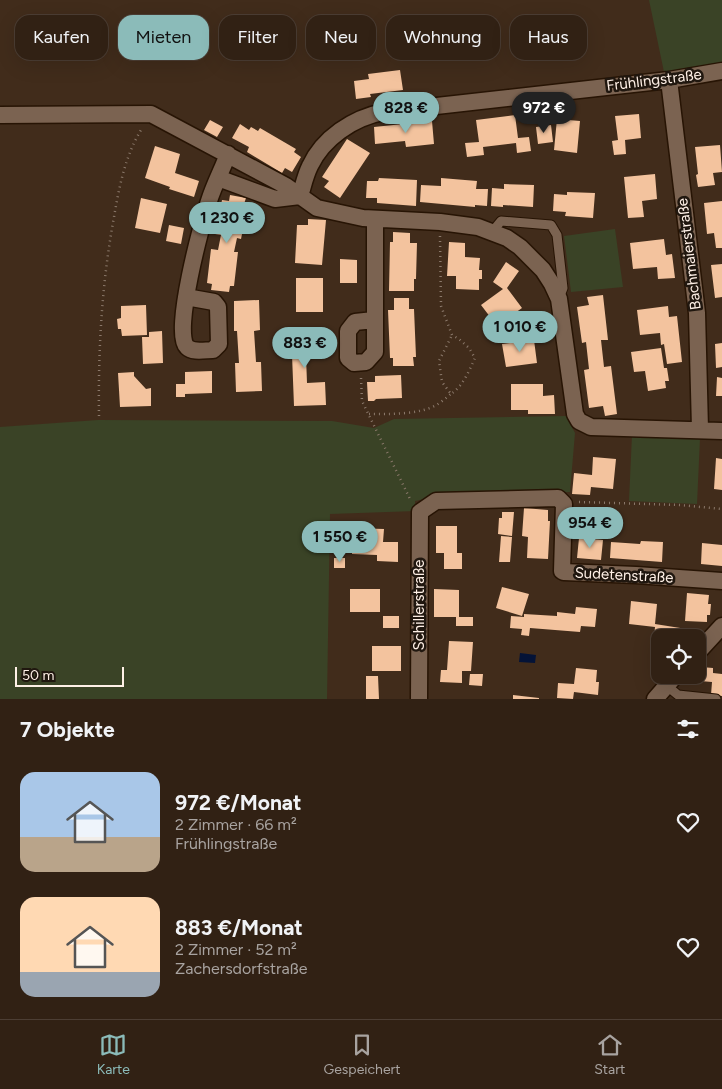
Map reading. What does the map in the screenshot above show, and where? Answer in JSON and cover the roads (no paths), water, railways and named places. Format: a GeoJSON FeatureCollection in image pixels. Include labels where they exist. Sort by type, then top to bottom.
{"type":"FeatureCollection","features":[{"type":"Feature","properties":{"kind":"street","name":"Frühlingstraße"},"geometry":{"type":"LineString","coordinates":[[300,196],[310,166],[319,150],[342,130],[368,115],[669,80],[722,71]]}},
{"type":"Feature","properties":{"kind":"street","name":"Bachmaierstraße"},"geometry":{"type":"LineString","coordinates":[[669,80],[697,313],[700,429]]}},
{"type":"Feature","properties":{"kind":"street"},"geometry":{"type":"LineString","coordinates":[[0,115],[151,114],[286,186],[317,208],[363,218],[440,222],[478,227],[507,238],[533,259],[552,284],[559,299],[575,414],[579,421],[591,427],[722,430]]}},
{"type":"Feature","properties":{"kind":"street"},"geometry":{"type":"LineString","coordinates":[[186,297],[193,257],[209,200],[228,154]]}},
{"type":"Feature","properties":{"kind":"street"},"geometry":{"type":"LineString","coordinates":[[218,178],[275,199],[300,196]]}},
{"type":"Feature","properties":{"kind":"street"},"geometry":{"type":"LineString","coordinates":[[374,320],[356,322],[348,331],[348,358],[354,363],[366,362],[375,352],[375,219]]}},
{"type":"Feature","properties":{"kind":"street","name":"Sudetenstraße"},"geometry":{"type":"LineString","coordinates":[[420,512],[436,501],[558,498],[564,504],[562,571],[722,581]]}},
{"type":"Feature","properties":{"kind":"street","name":"Schillerstraße"},"geometry":{"type":"LineString","coordinates":[[418,699],[420,512]]}},
{"type":"Feature","properties":{"kind":"street"},"geometry":{"type":"LineString","coordinates":[[706,643],[722,626]]}},
{"type":"Feature","properties":{"kind":"street"},"geometry":{"type":"LineString","coordinates":[[655,699],[668,684]]}},
{"type":"Feature","properties":{"kind":"lane"},"geometry":{"type":"LineString","coordinates":[[492,232],[501,221],[551,225],[557,235],[563,288],[559,299]]}},
{"type":"Feature","properties":{"kind":"lane"},"geometry":{"type":"LineString","coordinates":[[674,684],[678,695],[716,699]]}},
{"type":"Feature","properties":{"kind":"water"},"geometry":{"type":"Polygon","coordinates":[[[520,653],[536,655],[535,663],[519,662],[520,653]]]}}]}
